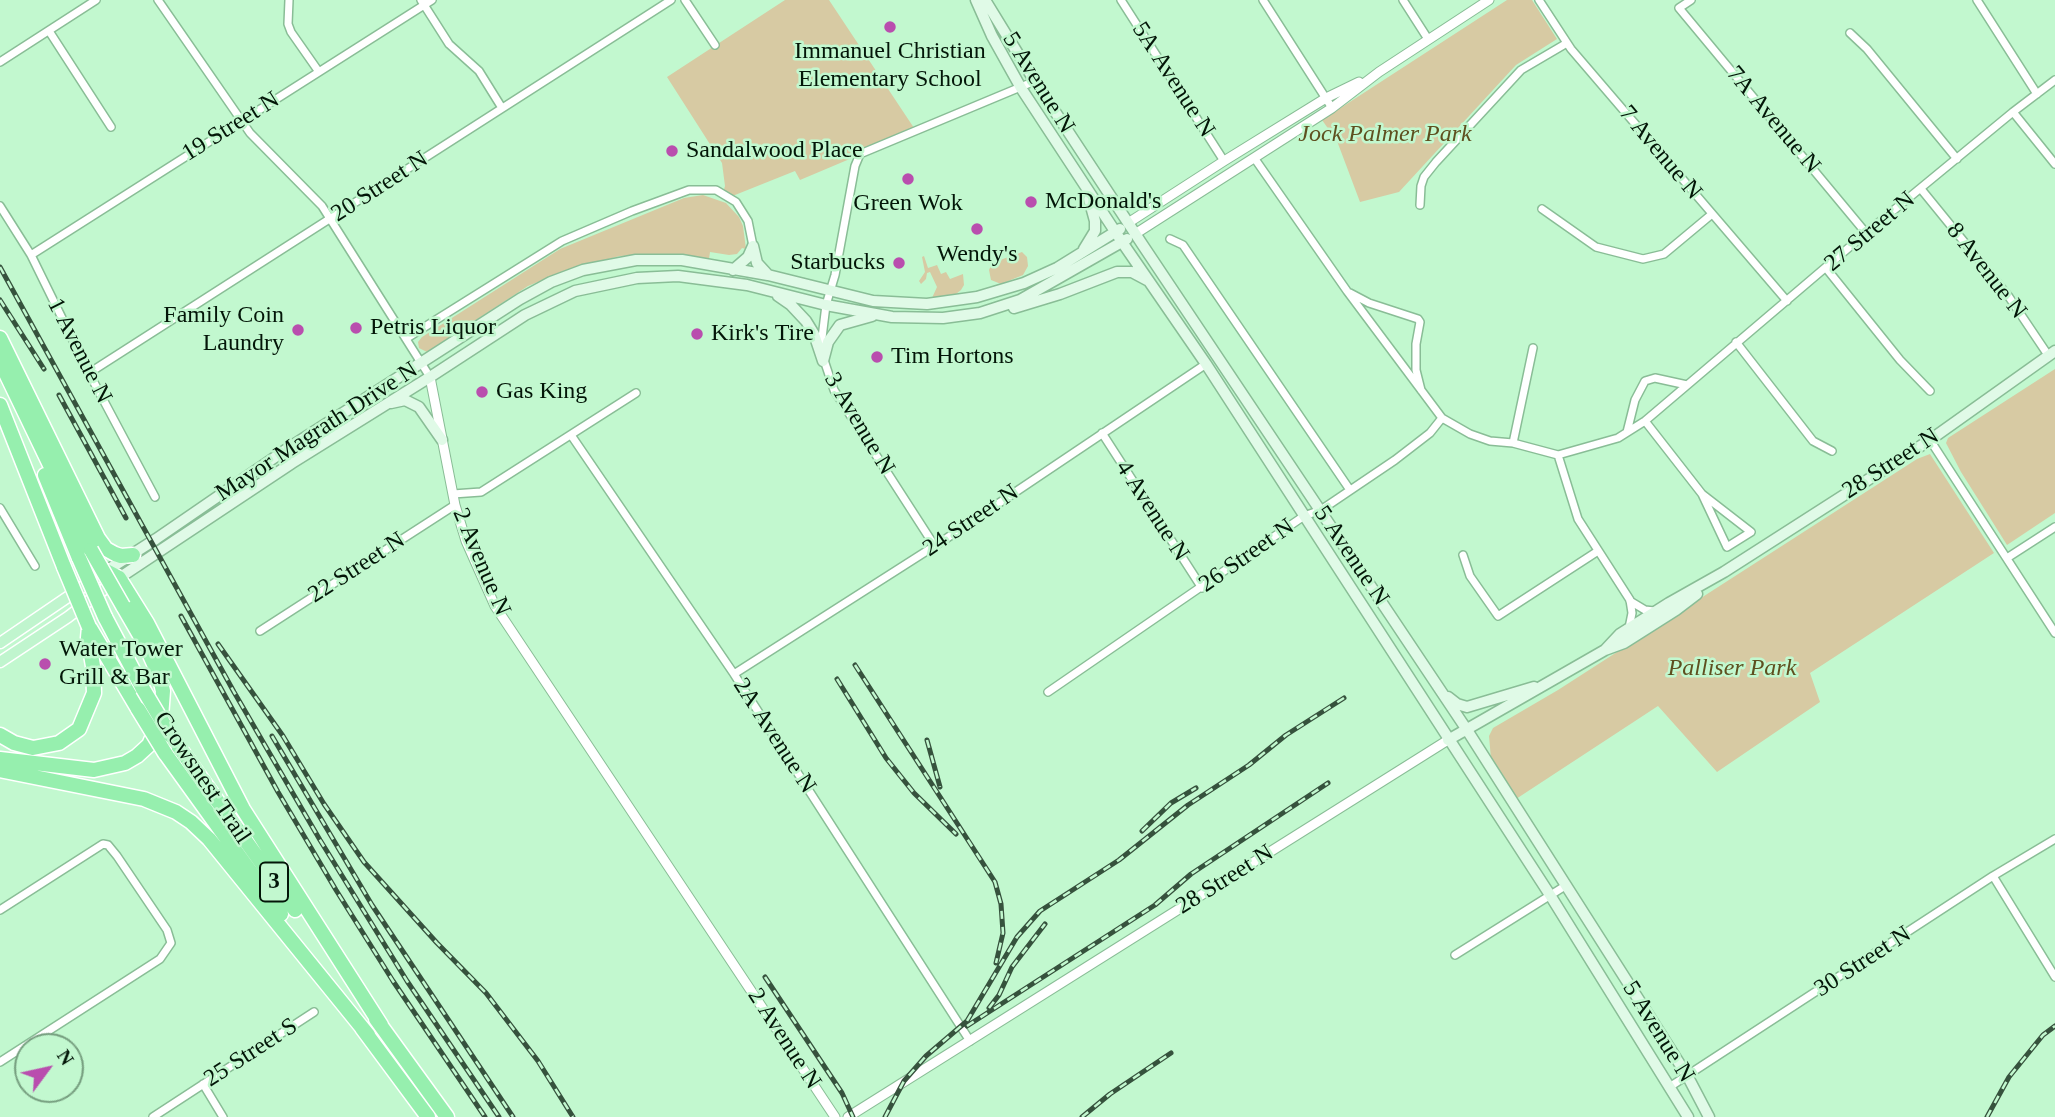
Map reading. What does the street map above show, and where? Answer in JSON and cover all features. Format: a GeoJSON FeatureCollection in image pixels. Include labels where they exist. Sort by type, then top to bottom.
{"type":"FeatureCollection","features":[{"type":"Feature","properties":{"kind":"highway"},"geometry":{"type":"LineString","coordinates":[[0,338],[98,538],[106,549],[115,555],[133,555]]}},
{"type":"Feature","properties":{"kind":"highway"},"geometry":{"type":"LineString","coordinates":[[0,360],[85,554],[123,606],[145,644],[163,691],[161,717],[149,745],[125,763],[94,770],[0,759]]}},
{"type":"Feature","properties":{"kind":"highway","name":"Crowsnest Trail"},"geometry":{"type":"LineString","coordinates":[[0,366],[85,554],[105,617],[143,689],[171,736],[447,1117]]}},
{"type":"Feature","properties":{"kind":"highway","name":"Crowsnest Trail"},"geometry":{"type":"LineString","coordinates":[[0,405],[89,627],[138,709],[165,753],[428,1117]]}},
{"type":"Feature","properties":{"kind":"highway"},"geometry":{"type":"LineString","coordinates":[[0,433],[62,561]]}},
{"type":"Feature","properties":{"kind":"highway"},"geometry":{"type":"LineString","coordinates":[[113,575],[165,655],[208,746],[243,809],[381,1025]]}},
{"type":"Feature","properties":{"kind":"highway"},"geometry":{"type":"LineString","coordinates":[[0,735],[14,743],[33,748],[59,743],[79,729],[94,693],[89,627]]}},
{"type":"Feature","properties":{"kind":"highway"},"geometry":{"type":"LineString","coordinates":[[0,770],[144,799],[176,812],[191,822],[209,839],[368,1035]]}},
{"type":"Feature","properties":{"kind":"main road","name":"5 Avenue N"},"geometry":{"type":"LineString","coordinates":[[976,0],[992,36],[1021,88],[1206,364],[1550,895],[1688,1117]]}},
{"type":"Feature","properties":{"kind":"main road","name":"5 Avenue N"},"geometry":{"type":"LineString","coordinates":[[985,0],[1135,234],[1467,730],[1688,1077],[1709,1117]]}},
{"type":"Feature","properties":{"kind":"main road"},"geometry":{"type":"LineString","coordinates":[[1081,254],[1095,231],[1095,222],[1083,183]]}},
{"type":"Feature","properties":{"kind":"main road","name":"Mayor Magrath Drive N"},"geometry":{"type":"LineString","coordinates":[[113,575],[133,555],[284,451],[535,290],[583,270],[636,260],[682,260],[768,275],[873,301],[896,304],[956,301],[1024,283],[1081,254],[1128,223]]}},
{"type":"Feature","properties":{"kind":"main road","name":"Mayor Magrath Drive N"},"geometry":{"type":"LineString","coordinates":[[113,575],[430,377],[525,314],[555,299],[596,285],[636,278],[678,276],[747,285],[826,305],[877,314],[925,319],[961,316],[990,311],[1020,300],[1135,234]]}},
{"type":"Feature","properties":{"kind":"main road"},"geometry":{"type":"LineString","coordinates":[[733,270],[748,257],[753,246]]}},
{"type":"Feature","properties":{"kind":"main road"},"geometry":{"type":"LineString","coordinates":[[753,246],[757,263],[768,275]]}},
{"type":"Feature","properties":{"kind":"main road"},"geometry":{"type":"LineString","coordinates":[[990,311],[1033,303],[1117,272],[1132,272],[1149,281]]}},
{"type":"Feature","properties":{"kind":"main road"},"geometry":{"type":"LineString","coordinates":[[773,292],[791,305],[806,321],[814,334],[823,361]]}},
{"type":"Feature","properties":{"kind":"main road"},"geometry":{"type":"LineString","coordinates":[[823,361],[828,342],[840,325],[877,314]]}},
{"type":"Feature","properties":{"kind":"main road","name":"28 Street N"},"geometry":{"type":"LineString","coordinates":[[1605,650],[1628,629],[1724,572],[1930,440],[2051,353]]}},
{"type":"Feature","properties":{"kind":"main road"},"geometry":{"type":"LineString","coordinates":[[384,404],[405,400],[419,407],[442,440]]}},
{"type":"Feature","properties":{"kind":"main road","name":"28 Street N"},"geometry":{"type":"LineString","coordinates":[[1448,740],[1605,650],[1624,643],[1676,610],[1724,572]]}},
{"type":"Feature","properties":{"kind":"main road"},"geometry":{"type":"LineString","coordinates":[[0,643],[113,575]]}},
{"type":"Feature","properties":{"kind":"main road"},"geometry":{"type":"LineString","coordinates":[[0,662],[68,617],[113,575]]}},
{"type":"Feature","properties":{"kind":"main road"},"geometry":{"type":"LineString","coordinates":[[1440,690],[1457,704],[1466,707],[1557,679]]}},
{"type":"Feature","properties":{"kind":"street"},"geometry":{"type":"LineString","coordinates":[[0,62],[96,0]]}},
{"type":"Feature","properties":{"kind":"street","name":"2 Avenue N"},"geometry":{"type":"LineString","coordinates":[[158,0],[250,133],[309,191],[331,218],[407,338],[430,377],[455,505],[466,541],[495,606],[835,1117]]}},
{"type":"Feature","properties":{"kind":"street"},"geometry":{"type":"LineString","coordinates":[[289,0],[288,24],[318,72]]}},
{"type":"Feature","properties":{"kind":"street","name":"19 Street N"},"geometry":{"type":"LineString","coordinates":[[31,256],[423,3],[432,0]]}},
{"type":"Feature","properties":{"kind":"street","name":"20 Street N"},"geometry":{"type":"LineString","coordinates":[[89,373],[671,0]]}},
{"type":"Feature","properties":{"kind":"street"},"geometry":{"type":"LineString","coordinates":[[685,0],[715,45]]}},
{"type":"Feature","properties":{"kind":"street","name":"5A Avenue N"},"geometry":{"type":"LineString","coordinates":[[1121,0],[1224,161]]}},
{"type":"Feature","properties":{"kind":"street"},"geometry":{"type":"LineString","coordinates":[[1263,0],[1332,108]]}},
{"type":"Feature","properties":{"kind":"street"},"geometry":{"type":"LineString","coordinates":[[1403,0],[1428,39]]}},
{"type":"Feature","properties":{"kind":"street"},"geometry":{"type":"LineString","coordinates":[[1135,234],[1255,159],[1332,108],[1379,72],[1489,0]]}},
{"type":"Feature","properties":{"kind":"street","name":"7 Avenue N"},"geometry":{"type":"LineString","coordinates":[[1539,0],[1567,43],[1787,302]]}},
{"type":"Feature","properties":{"kind":"street","name":"7A Avenue N"},"geometry":{"type":"LineString","coordinates":[[1691,0],[1679,8],[1866,233]]}},
{"type":"Feature","properties":{"kind":"street"},"geometry":{"type":"LineString","coordinates":[[1977,0],[2037,94]]}},
{"type":"Feature","properties":{"kind":"street"},"geometry":{"type":"LineString","coordinates":[[423,3],[449,44],[479,71],[502,108]]}},
{"type":"Feature","properties":{"kind":"street"},"geometry":{"type":"LineString","coordinates":[[48,31],[111,127]]}},
{"type":"Feature","properties":{"kind":"street"},"geometry":{"type":"LineString","coordinates":[[1850,33],[1867,49],[1957,159]]}},
{"type":"Feature","properties":{"kind":"street"},"geometry":{"type":"LineString","coordinates":[[1420,205],[1424,177],[1436,162],[1521,70],[1567,43]]}},
{"type":"Feature","properties":{"kind":"street"},"geometry":{"type":"LineString","coordinates":[[1128,223],[1326,99],[1379,72]]}},
{"type":"Feature","properties":{"kind":"street","name":"27 Street N"},"geometry":{"type":"LineString","coordinates":[[1558,455],[1618,438],[1645,421],[1866,233],[2055,80]]}},
{"type":"Feature","properties":{"kind":"street"},"geometry":{"type":"LineString","coordinates":[[1021,88],[1035,81]]}},
{"type":"Feature","properties":{"kind":"street","name":"3 Avenue N"},"geometry":{"type":"LineString","coordinates":[[934,545],[834,390],[823,361],[822,328],[826,305],[855,166],[860,155],[1021,88]]}},
{"type":"Feature","properties":{"kind":"street"},"geometry":{"type":"LineString","coordinates":[[2013,112],[2055,164]]}},
{"type":"Feature","properties":{"kind":"street"},"geometry":{"type":"LineString","coordinates":[[1255,159],[1347,291],[1442,418],[1490,441],[1513,443],[1558,455],[1578,520],[1630,600],[1645,610],[1657,611]]}},
{"type":"Feature","properties":{"kind":"street","name":"Mayor Magrath Drive N"},"geometry":{"type":"LineString","coordinates":[[407,338],[562,241],[684,191],[708,189],[730,197],[740,206],[748,220],[753,246]]}},
{"type":"Feature","properties":{"kind":"street","name":"8 Avenue N"},"geometry":{"type":"LineString","coordinates":[[1921,189],[2051,353]]}},
{"type":"Feature","properties":{"kind":"street","name":"1 Avenue N"},"geometry":{"type":"LineString","coordinates":[[0,206],[31,256],[155,497]]}},
{"type":"Feature","properties":{"kind":"street"},"geometry":{"type":"LineString","coordinates":[[1542,209],[1596,247],[1643,259],[1664,254],[1712,214]]}},
{"type":"Feature","properties":{"kind":"street","name":"5 Avenue N"},"geometry":{"type":"LineString","coordinates":[[1170,239],[1183,245],[1350,490]]}},
{"type":"Feature","properties":{"kind":"street"},"geometry":{"type":"LineString","coordinates":[[1826,268],[1900,360],[1930,391]]}},
{"type":"Feature","properties":{"kind":"street"},"geometry":{"type":"LineString","coordinates":[[1347,291],[1369,303],[1418,319],[1420,323],[1416,344],[1416,370],[1423,395]]}},
{"type":"Feature","properties":{"kind":"street"},"geometry":{"type":"LineString","coordinates":[[1736,342],[1813,440],[1832,452]]}},
{"type":"Feature","properties":{"kind":"street"},"geometry":{"type":"LineString","coordinates":[[1513,443],[1533,348]]}},
{"type":"Feature","properties":{"kind":"street","name":"24 Street N"},"geometry":{"type":"LineString","coordinates":[[734,674],[1206,364]]}},
{"type":"Feature","properties":{"kind":"street"},"geometry":{"type":"LineString","coordinates":[[1627,432],[1635,400],[1645,381],[1655,378],[1687,385]]}},
{"type":"Feature","properties":{"kind":"street"},"geometry":{"type":"LineString","coordinates":[[453,494],[481,492],[636,393]]}},
{"type":"Feature","properties":{"kind":"street","name":"26 Street N"},"geometry":{"type":"LineString","coordinates":[[1048,692],[1304,516],[1321,510],[1350,490],[1430,433],[1442,418]]}},
{"type":"Feature","properties":{"kind":"street"},"geometry":{"type":"LineString","coordinates":[[1645,421],[1702,494],[1727,547],[1751,533],[1702,494]]}},
{"type":"Feature","properties":{"kind":"street","name":"4 Avenue N"},"geometry":{"type":"LineString","coordinates":[[1102,433],[1202,588]]}},
{"type":"Feature","properties":{"kind":"street","name":"2A Avenue N"},"geometry":{"type":"LineString","coordinates":[[572,435],[734,674],[970,1041]]}},
{"type":"Feature","properties":{"kind":"street"},"geometry":{"type":"LineString","coordinates":[[1930,440],[2055,633]]}},
{"type":"Feature","properties":{"kind":"street","name":"22 Street N"},"geometry":{"type":"LineString","coordinates":[[260,631],[455,505]]}},
{"type":"Feature","properties":{"kind":"street"},"geometry":{"type":"LineString","coordinates":[[0,508],[36,566]]}},
{"type":"Feature","properties":{"kind":"street"},"geometry":{"type":"LineString","coordinates":[[2007,558],[2055,527]]}},
{"type":"Feature","properties":{"kind":"street"},"geometry":{"type":"LineString","coordinates":[[1463,555],[1469,576],[1498,616],[1598,551]]}},
{"type":"Feature","properties":{"kind":"street"},"geometry":{"type":"LineString","coordinates":[[1628,629],[1632,613],[1630,600]]}},
{"type":"Feature","properties":{"kind":"street","name":"28 Street N"},"geometry":{"type":"LineString","coordinates":[[848,1117],[1448,740]]}},
{"type":"Feature","properties":{"kind":"street","name":"30 Street N"},"geometry":{"type":"LineString","coordinates":[[1671,1086],[1993,876],[2055,839]]}},
{"type":"Feature","properties":{"kind":"street"},"geometry":{"type":"LineString","coordinates":[[0,909],[103,844],[108,845],[117,856],[167,930],[171,943],[160,959],[0,1062]]}},
{"type":"Feature","properties":{"kind":"street"},"geometry":{"type":"LineString","coordinates":[[1993,876],[2055,977]]}},
{"type":"Feature","properties":{"kind":"street"},"geometry":{"type":"LineString","coordinates":[[1455,955],[1565,886]]}},
{"type":"Feature","properties":{"kind":"street","name":"25 Street S"},"geometry":{"type":"LineString","coordinates":[[153,1117],[314,1012]]}},
{"type":"Feature","properties":{"kind":"street"},"geometry":{"type":"LineString","coordinates":[[202,1084],[223,1117]]}},
{"type":"Feature","properties":{"kind":"green space"},"geometry":{"type":"Polygon","coordinates":[[[785,0],[829,0],[916,131],[800,180],[795,171],[730,197],[723,193],[725,186],[722,163],[667,77],[785,0]]]}},
{"type":"Feature","properties":{"kind":"green space","name":"Jock Palmer Park"},"geometry":{"type":"Polygon","coordinates":[[[1507,0],[1532,0],[1557,39],[1516,65],[1399,192],[1360,202],[1337,141],[1322,120],[1507,0]]]}},
{"type":"Feature","properties":{"kind":"green space"},"geometry":{"type":"Polygon","coordinates":[[[703,195],[726,203],[739,217],[746,249],[742,248],[737,254],[729,255],[710,252],[709,259],[671,254],[620,256],[572,268],[528,286],[427,352],[419,348],[418,342],[422,337],[560,249],[684,198],[703,195]]]}},
{"type":"Feature","properties":{"kind":"green space"},"geometry":{"type":"Polygon","coordinates":[[[1022,252],[1027,257],[1028,266],[1023,275],[1001,284],[991,280],[989,270],[992,263],[1022,252]]]}},
{"type":"Feature","properties":{"kind":"green space"},"geometry":{"type":"Polygon","coordinates":[[[924,256],[928,268],[937,265],[941,274],[946,272],[950,279],[963,274],[964,285],[961,290],[956,294],[932,298],[937,287],[930,272],[921,284],[919,281],[925,272],[924,256]]]}},
{"type":"Feature","properties":{"kind":"green space"},"geometry":{"type":"Polygon","coordinates":[[[2055,369],[2055,513],[2007,545],[1946,443],[1948,438],[2055,369]]]}},
{"type":"Feature","properties":{"kind":"green space","name":"Palliser Park"},"geometry":{"type":"Polygon","coordinates":[[[1930,454],[1994,553],[1810,673],[1820,702],[1717,772],[1658,706],[1516,799],[1491,759],[1489,736],[1493,728],[1558,690],[1917,459],[1930,454]]]}},
{"type":"Feature","properties":{"kind":"railway"},"geometry":{"type":"LineString","coordinates":[[0,267],[234,692],[320,840],[407,981],[499,1117]]}},
{"type":"Feature","properties":{"kind":"railway"},"geometry":{"type":"LineString","coordinates":[[0,300],[44,369]]}},
{"type":"Feature","properties":{"kind":"railway"},"geometry":{"type":"LineString","coordinates":[[59,395],[126,518]]}},
{"type":"Feature","properties":{"kind":"railway"},"geometry":{"type":"LineString","coordinates":[[181,616],[278,792],[336,890],[393,981],[485,1117]]}},
{"type":"Feature","properties":{"kind":"railway"},"geometry":{"type":"LineString","coordinates":[[218,644],[283,736],[324,804],[364,862],[486,993],[538,1061],[573,1117]]}},
{"type":"Feature","properties":{"kind":"railway"},"geometry":{"type":"LineString","coordinates":[[855,665],[995,882],[1001,904],[1003,933],[996,963]]}},
{"type":"Feature","properties":{"kind":"railway"},"geometry":{"type":"LineString","coordinates":[[837,679],[886,758],[914,793],[956,834]]}},
{"type":"Feature","properties":{"kind":"railway"},"geometry":{"type":"LineString","coordinates":[[885,1117],[904,1081],[926,1056],[967,1021],[1017,937],[1040,911],[1119,860],[1188,805],[1249,765],[1286,735],[1344,698]]}},
{"type":"Feature","properties":{"kind":"railway"},"geometry":{"type":"LineString","coordinates":[[272,736],[372,905],[513,1117]]}},
{"type":"Feature","properties":{"kind":"railway"},"geometry":{"type":"LineString","coordinates":[[927,740],[940,787]]}},
{"type":"Feature","properties":{"kind":"railway"},"geometry":{"type":"LineString","coordinates":[[967,1026],[1155,905],[1191,874],[1328,783]]}},
{"type":"Feature","properties":{"kind":"railway"},"geometry":{"type":"LineString","coordinates":[[1142,831],[1171,803],[1196,788]]}},
{"type":"Feature","properties":{"kind":"railway"},"geometry":{"type":"LineString","coordinates":[[989,1008],[999,995],[1012,967],[1045,924]]}},
{"type":"Feature","properties":{"kind":"railway"},"geometry":{"type":"LineString","coordinates":[[765,977],[842,1093],[853,1117]]}},
{"type":"Feature","properties":{"kind":"railway"},"geometry":{"type":"LineString","coordinates":[[1987,1117],[2009,1077],[2043,1035],[2055,1026]]}},
{"type":"Feature","properties":{"kind":"railway"},"geometry":{"type":"LineString","coordinates":[[1082,1117],[1110,1094],[1171,1053]]}},
{"type":"Feature","properties":{"kind":"place","name":"Immanuel Christian Elementary School"},"geometry":{"type":"Point","coordinates":[890,27]}},
{"type":"Feature","properties":{"kind":"place","name":"Sandalwood Place"},"geometry":{"type":"Point","coordinates":[672,151]}},
{"type":"Feature","properties":{"kind":"place","name":"Green Wok"},"geometry":{"type":"Point","coordinates":[908,179]}},
{"type":"Feature","properties":{"kind":"place","name":"McDonald's"},"geometry":{"type":"Point","coordinates":[1031,202]}},
{"type":"Feature","properties":{"kind":"place","name":"Wendy's"},"geometry":{"type":"Point","coordinates":[977,229]}},
{"type":"Feature","properties":{"kind":"place","name":"Starbucks"},"geometry":{"type":"Point","coordinates":[899,263]}},
{"type":"Feature","properties":{"kind":"place","name":"Petris Liquor"},"geometry":{"type":"Point","coordinates":[356,328]}},
{"type":"Feature","properties":{"kind":"place","name":"Family Coin Laundry"},"geometry":{"type":"Point","coordinates":[298,330]}},
{"type":"Feature","properties":{"kind":"place","name":"Kirk's Tire"},"geometry":{"type":"Point","coordinates":[697,334]}},
{"type":"Feature","properties":{"kind":"place","name":"Tim Hortons"},"geometry":{"type":"Point","coordinates":[877,357]}},
{"type":"Feature","properties":{"kind":"place","name":"Gas King"},"geometry":{"type":"Point","coordinates":[482,392]}},
{"type":"Feature","properties":{"kind":"place","name":"Water Tower Grill & Bar"},"geometry":{"type":"Point","coordinates":[45,664]}}]}
